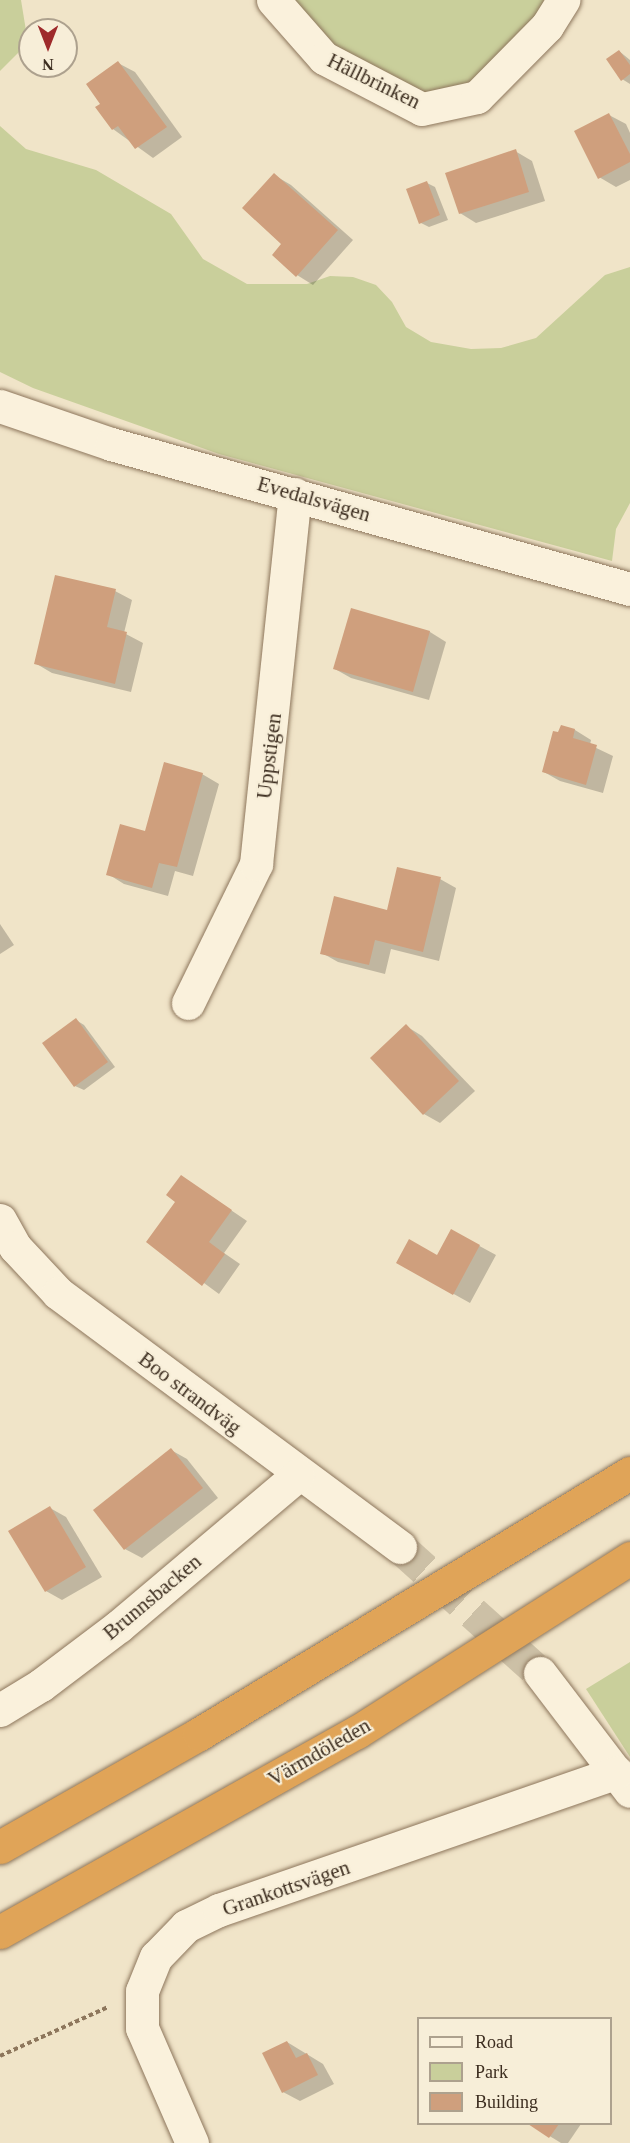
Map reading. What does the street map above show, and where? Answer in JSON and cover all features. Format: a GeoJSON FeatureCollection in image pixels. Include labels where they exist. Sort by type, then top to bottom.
{"type":"FeatureCollection","features":[{"type":"Feature","properties":{"kind":"highway"},"geometry":{"type":"LineString","coordinates":[[0,1847],[200,1734],[630,1473]]}},
{"type":"Feature","properties":{"kind":"highway","name":"Värmdöleden"},"geometry":{"type":"LineString","coordinates":[[0,1932],[357,1732],[630,1558]]}},
{"type":"Feature","properties":{"kind":"street","name":"Hällbrinken"},"geometry":{"type":"LineString","coordinates":[[273,0],[324,58],[422,109],[477,97],[547,26],[563,0]]}},
{"type":"Feature","properties":{"kind":"street","name":"Evedalsvägen"},"geometry":{"type":"LineString","coordinates":[[0,406],[111,444],[630,589]]}},
{"type":"Feature","properties":{"kind":"street","name":"Uppstigen"},"geometry":{"type":"LineString","coordinates":[[188,1004],[256,864],[273,728],[295,494]]}},
{"type":"Feature","properties":{"kind":"street","name":"Boo strandväg"},"geometry":{"type":"LineString","coordinates":[[0,1220],[15,1247],[58,1293],[298,1475],[400,1547]]}},
{"type":"Feature","properties":{"kind":"street","name":"Brunnsbacken"},"geometry":{"type":"LineString","coordinates":[[0,1710],[41,1685],[119,1626],[298,1475]]}},
{"type":"Feature","properties":{"kind":"street"},"geometry":{"type":"LineString","coordinates":[[540,1673],[623,1781]]}},
{"type":"Feature","properties":{"kind":"street","name":"Grankottsvägen"},"geometry":{"type":"LineString","coordinates":[[192,2143],[142,2028],[142,1991],[156,1957],[186,1926],[211,1914],[623,1781]]}},
{"type":"Feature","properties":{"kind":"path"},"geometry":{"type":"LineString","coordinates":[[0,2056],[142,1991]]}},
{"type":"Feature","properties":{"kind":"green space"},"geometry":{"type":"Polygon","coordinates":[[[0,0],[21,0],[24,18],[18,18],[18,53],[0,71],[0,0]]]}},
{"type":"Feature","properties":{"kind":"green space"},"geometry":{"type":"Polygon","coordinates":[[[288,0],[547,0],[535,19],[471,88],[424,96],[333,50],[288,0]]]}},
{"type":"Feature","properties":{"kind":"green space"},"geometry":{"type":"Polygon","coordinates":[[[0,126],[26,149],[96,170],[171,214],[203,259],[247,284],[307,284],[330,276],[353,277],[376,285],[392,302],[406,327],[431,342],[471,349],[501,348],[536,338],[605,275],[630,267],[630,503],[616,529],[612,561],[219,454],[33,388],[0,372],[0,126]]]}},
{"type":"Feature","properties":{"kind":"green space"},"geometry":{"type":"Polygon","coordinates":[[[630,1662],[630,1757],[586,1689],[630,1662]]]}},
{"type":"Feature","properties":{"kind":"building"},"geometry":{"type":"Polygon","coordinates":[[[619,50],[630,65],[630,74],[621,81],[606,59],[619,50]]]}},
{"type":"Feature","properties":{"kind":"building"},"geometry":{"type":"Polygon","coordinates":[[[118,61],[167,127],[135,149],[118,126],[112,130],[95,107],[100,104],[86,84],[118,61]]]}},
{"type":"Feature","properties":{"kind":"building"},"geometry":{"type":"Polygon","coordinates":[[[609,113],[630,154],[630,162],[598,179],[574,131],[609,113]]]}},
{"type":"Feature","properties":{"kind":"building"},"geometry":{"type":"Polygon","coordinates":[[[516,149],[529,192],[459,214],[445,173],[516,149]]]}},
{"type":"Feature","properties":{"kind":"building"},"geometry":{"type":"Polygon","coordinates":[[[274,173],[338,230],[296,277],[272,255],[281,244],[242,208],[274,173]]]}},
{"type":"Feature","properties":{"kind":"building"},"geometry":{"type":"Polygon","coordinates":[[[427,181],[440,215],[419,224],[406,189],[427,181]]]}},
{"type":"Feature","properties":{"kind":"building"},"geometry":{"type":"Polygon","coordinates":[[[55,575],[116,589],[107,627],[127,632],[115,684],[34,664],[55,575]]]}},
{"type":"Feature","properties":{"kind":"building"},"geometry":{"type":"Polygon","coordinates":[[[351,608],[430,631],[413,692],[333,669],[351,608]]]}},
{"type":"Feature","properties":{"kind":"building"},"geometry":{"type":"Polygon","coordinates":[[[561,725],[575,729],[573,738],[597,745],[586,785],[542,772],[553,731],[558,732],[561,725]]]}},
{"type":"Feature","properties":{"kind":"building"},"geometry":{"type":"Polygon","coordinates":[[[164,762],[203,773],[177,867],[159,863],[152,888],[106,875],[120,824],[145,831],[164,762]]]}},
{"type":"Feature","properties":{"kind":"building"},"geometry":{"type":"Polygon","coordinates":[[[397,867],[441,877],[423,952],[375,940],[369,965],[320,954],[334,896],[387,910],[397,867]]]}},
{"type":"Feature","properties":{"kind":"building"},"geometry":{"type":"Polygon","coordinates":[[[76,1018],[108,1062],[74,1087],[42,1043],[76,1018]]]}},
{"type":"Feature","properties":{"kind":"building"},"geometry":{"type":"Polygon","coordinates":[[[406,1024],[459,1081],[423,1115],[370,1058],[406,1024]]]}},
{"type":"Feature","properties":{"kind":"building"},"geometry":{"type":"Polygon","coordinates":[[[181,1175],[232,1210],[209,1242],[225,1254],[202,1286],[146,1242],[175,1202],[166,1195],[181,1175]]]}},
{"type":"Feature","properties":{"kind":"building"},"geometry":{"type":"Polygon","coordinates":[[[451,1229],[480,1245],[453,1295],[396,1263],[409,1239],[437,1255],[451,1229]]]}},
{"type":"Feature","properties":{"kind":"building"},"geometry":{"type":"Polygon","coordinates":[[[171,1448],[203,1488],[124,1550],[93,1510],[171,1448]]]}},
{"type":"Feature","properties":{"kind":"building"},"geometry":{"type":"Polygon","coordinates":[[[50,1506],[86,1567],[45,1592],[8,1531],[50,1506]]]}},
{"type":"Feature","properties":{"kind":"building"},"geometry":{"type":"Polygon","coordinates":[[[287,2041],[296,2058],[307,2053],[318,2075],[282,2093],[262,2053],[287,2041]]]}},
{"type":"Feature","properties":{"kind":"building"},"geometry":{"type":"Polygon","coordinates":[[[530,2125],[558,2125],[549,2138],[530,2125]]]}},
{"type":"Feature","properties":{"kind":"tunnel"},"geometry":{"type":"LineString","coordinates":[[400,1547],[540,1673]]}}]}
